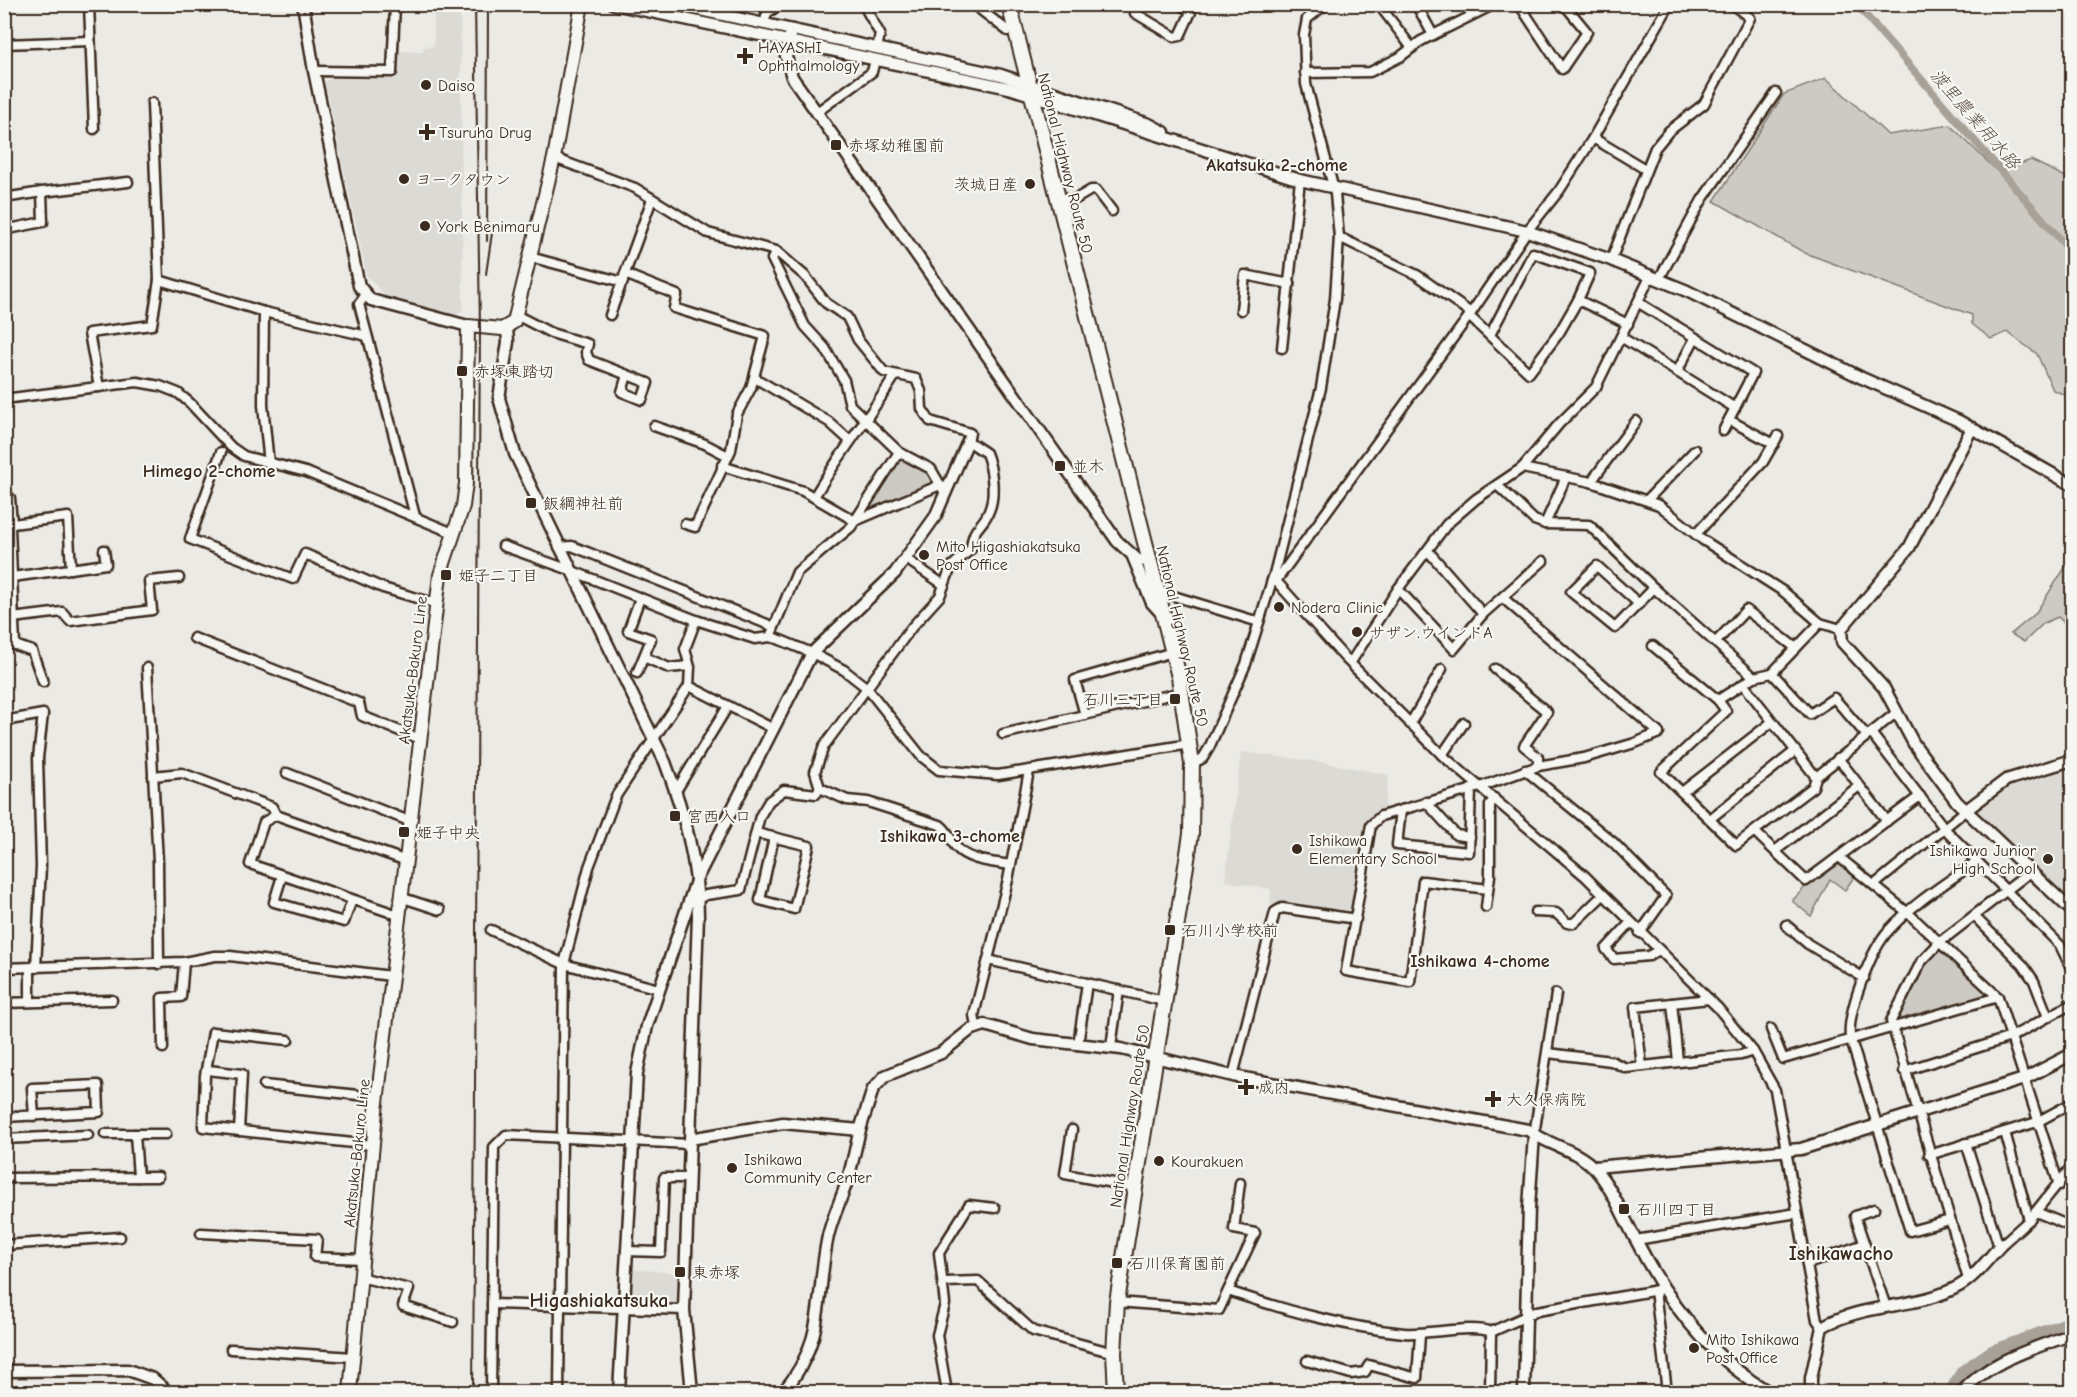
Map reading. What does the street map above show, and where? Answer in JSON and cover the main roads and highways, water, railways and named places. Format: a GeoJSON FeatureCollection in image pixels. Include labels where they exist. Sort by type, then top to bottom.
{"type":"FeatureCollection","features":[{"type":"Feature","properties":{"kind":"highway","name":"National Highway Route 50"},"geometry":{"type":"LineString","coordinates":[[1009,4],[1173,652],[1182,692],[1192,764],[1189,857],[1154,1057],[1117,1302],[1114,1353],[1116,1392]]}},
{"type":"Feature","properties":{"kind":"main road","name":"Akatsuka-Bakuro Line"},"geometry":{"type":"LineString","coordinates":[[350,1392],[372,1145],[404,860],[443,563],[463,506],[466,483],[468,326],[507,328],[514,322],[554,158],[582,4]]}},
{"type":"Feature","properties":{"kind":"waterway","name":"渡里農業用水路"},"geometry":{"type":"LineString","coordinates":[[1856,4],[2072,253]]}},
{"type":"Feature","properties":{"kind":"waterway"},"geometry":{"type":"LineString","coordinates":[[1951,1392],[1963,1372],[1992,1352],[2072,1322]]}},
{"type":"Feature","properties":{"kind":"railway"},"geometry":{"type":"LineString","coordinates":[[473,1392],[480,328],[475,4]]}},
{"type":"Feature","properties":{"kind":"railway"},"geometry":{"type":"LineString","coordinates":[[487,241],[488,4]]}},
{"type":"Feature","properties":{"kind":"railway"},"geometry":{"type":"LineString","coordinates":[[486,274],[492,233]]}},
{"type":"Feature","properties":{"kind":"place","name":"HAYASHI Ophthalmology"},"geometry":{"type":"Point","coordinates":[745,56]}},
{"type":"Feature","properties":{"kind":"place","name":"Daiso"},"geometry":{"type":"Point","coordinates":[426,85]}},
{"type":"Feature","properties":{"kind":"place","name":"Tsuruha Drug"},"geometry":{"type":"Point","coordinates":[427,132]}},
{"type":"Feature","properties":{"kind":"place","name":"赤塚幼稚園前"},"geometry":{"type":"Point","coordinates":[836,145]}},
{"type":"Feature","properties":{"kind":"place","name":"ヨークタウン"},"geometry":{"type":"Point","coordinates":[404,179]}},
{"type":"Feature","properties":{"kind":"place","name":"茨城日産"},"geometry":{"type":"Point","coordinates":[1030,184]}},
{"type":"Feature","properties":{"kind":"place","name":"York Benimaru"},"geometry":{"type":"Point","coordinates":[425,226]}},
{"type":"Feature","properties":{"kind":"place","name":"赤塚東踏切"},"geometry":{"type":"Point","coordinates":[462,371]}},
{"type":"Feature","properties":{"kind":"place","name":"並木"},"geometry":{"type":"Point","coordinates":[1060,466]}},
{"type":"Feature","properties":{"kind":"place","name":"飯綱神社前"},"geometry":{"type":"Point","coordinates":[531,503]}},
{"type":"Feature","properties":{"kind":"place","name":"Mito Higashiakatsuka Post Office"},"geometry":{"type":"Point","coordinates":[924,555]}},
{"type":"Feature","properties":{"kind":"place","name":"姫子二丁目"},"geometry":{"type":"Point","coordinates":[446,575]}},
{"type":"Feature","properties":{"kind":"place","name":"Nodera Clinic"},"geometry":{"type":"Point","coordinates":[1279,607]}},
{"type":"Feature","properties":{"kind":"place","name":"サザン.ウインドA"},"geometry":{"type":"Point","coordinates":[1357,632]}},
{"type":"Feature","properties":{"kind":"place","name":"石川三丁目"},"geometry":{"type":"Point","coordinates":[1175,699]}},
{"type":"Feature","properties":{"kind":"place","name":"宮西入口"},"geometry":{"type":"Point","coordinates":[675,816]}},
{"type":"Feature","properties":{"kind":"place","name":"姫子中央"},"geometry":{"type":"Point","coordinates":[404,832]}},
{"type":"Feature","properties":{"kind":"place","name":"Ishikawa Elementary School"},"geometry":{"type":"Point","coordinates":[1297,849]}},
{"type":"Feature","properties":{"kind":"place","name":"Ishikawa Junior High School"},"geometry":{"type":"Point","coordinates":[2048,859]}},
{"type":"Feature","properties":{"kind":"place","name":"石川小学校前"},"geometry":{"type":"Point","coordinates":[1170,930]}},
{"type":"Feature","properties":{"kind":"place","name":"成内"},"geometry":{"type":"Point","coordinates":[1246,1087]}},
{"type":"Feature","properties":{"kind":"place","name":"大久保病院"},"geometry":{"type":"Point","coordinates":[1493,1099]}},
{"type":"Feature","properties":{"kind":"place","name":"Kourakuen"},"geometry":{"type":"Point","coordinates":[1159,1161]}},
{"type":"Feature","properties":{"kind":"place","name":"Ishikawa Community Center"},"geometry":{"type":"Point","coordinates":[732,1168]}},
{"type":"Feature","properties":{"kind":"place","name":"石川四丁目"},"geometry":{"type":"Point","coordinates":[1624,1209]}},
{"type":"Feature","properties":{"kind":"place","name":"石川保育園前"},"geometry":{"type":"Point","coordinates":[1117,1263]}},
{"type":"Feature","properties":{"kind":"place","name":"東赤塚"},"geometry":{"type":"Point","coordinates":[680,1272]}},
{"type":"Feature","properties":{"kind":"place","name":"Mito Ishikawa Post Office"},"geometry":{"type":"Point","coordinates":[1694,1348]}},
{"type":"Feature","properties":{"kind":"district","name":"Akatsuka 2-chome"},"geometry":{"type":"Point","coordinates":[1277,165]}},
{"type":"Feature","properties":{"kind":"district","name":"Himego 2-chome"},"geometry":{"type":"Point","coordinates":[209,471]}},
{"type":"Feature","properties":{"kind":"district","name":"Ishikawa 3-chome"},"geometry":{"type":"Point","coordinates":[950,836]}},
{"type":"Feature","properties":{"kind":"district","name":"Ishikawa 4-chome"},"geometry":{"type":"Point","coordinates":[1480,961]}},
{"type":"Feature","properties":{"kind":"district","name":"Ishikawacho"},"geometry":{"type":"Point","coordinates":[1841,1253]}},
{"type":"Feature","properties":{"kind":"district","name":"Higashiakatsuka"},"geometry":{"type":"Point","coordinates":[599,1300]}}]}
